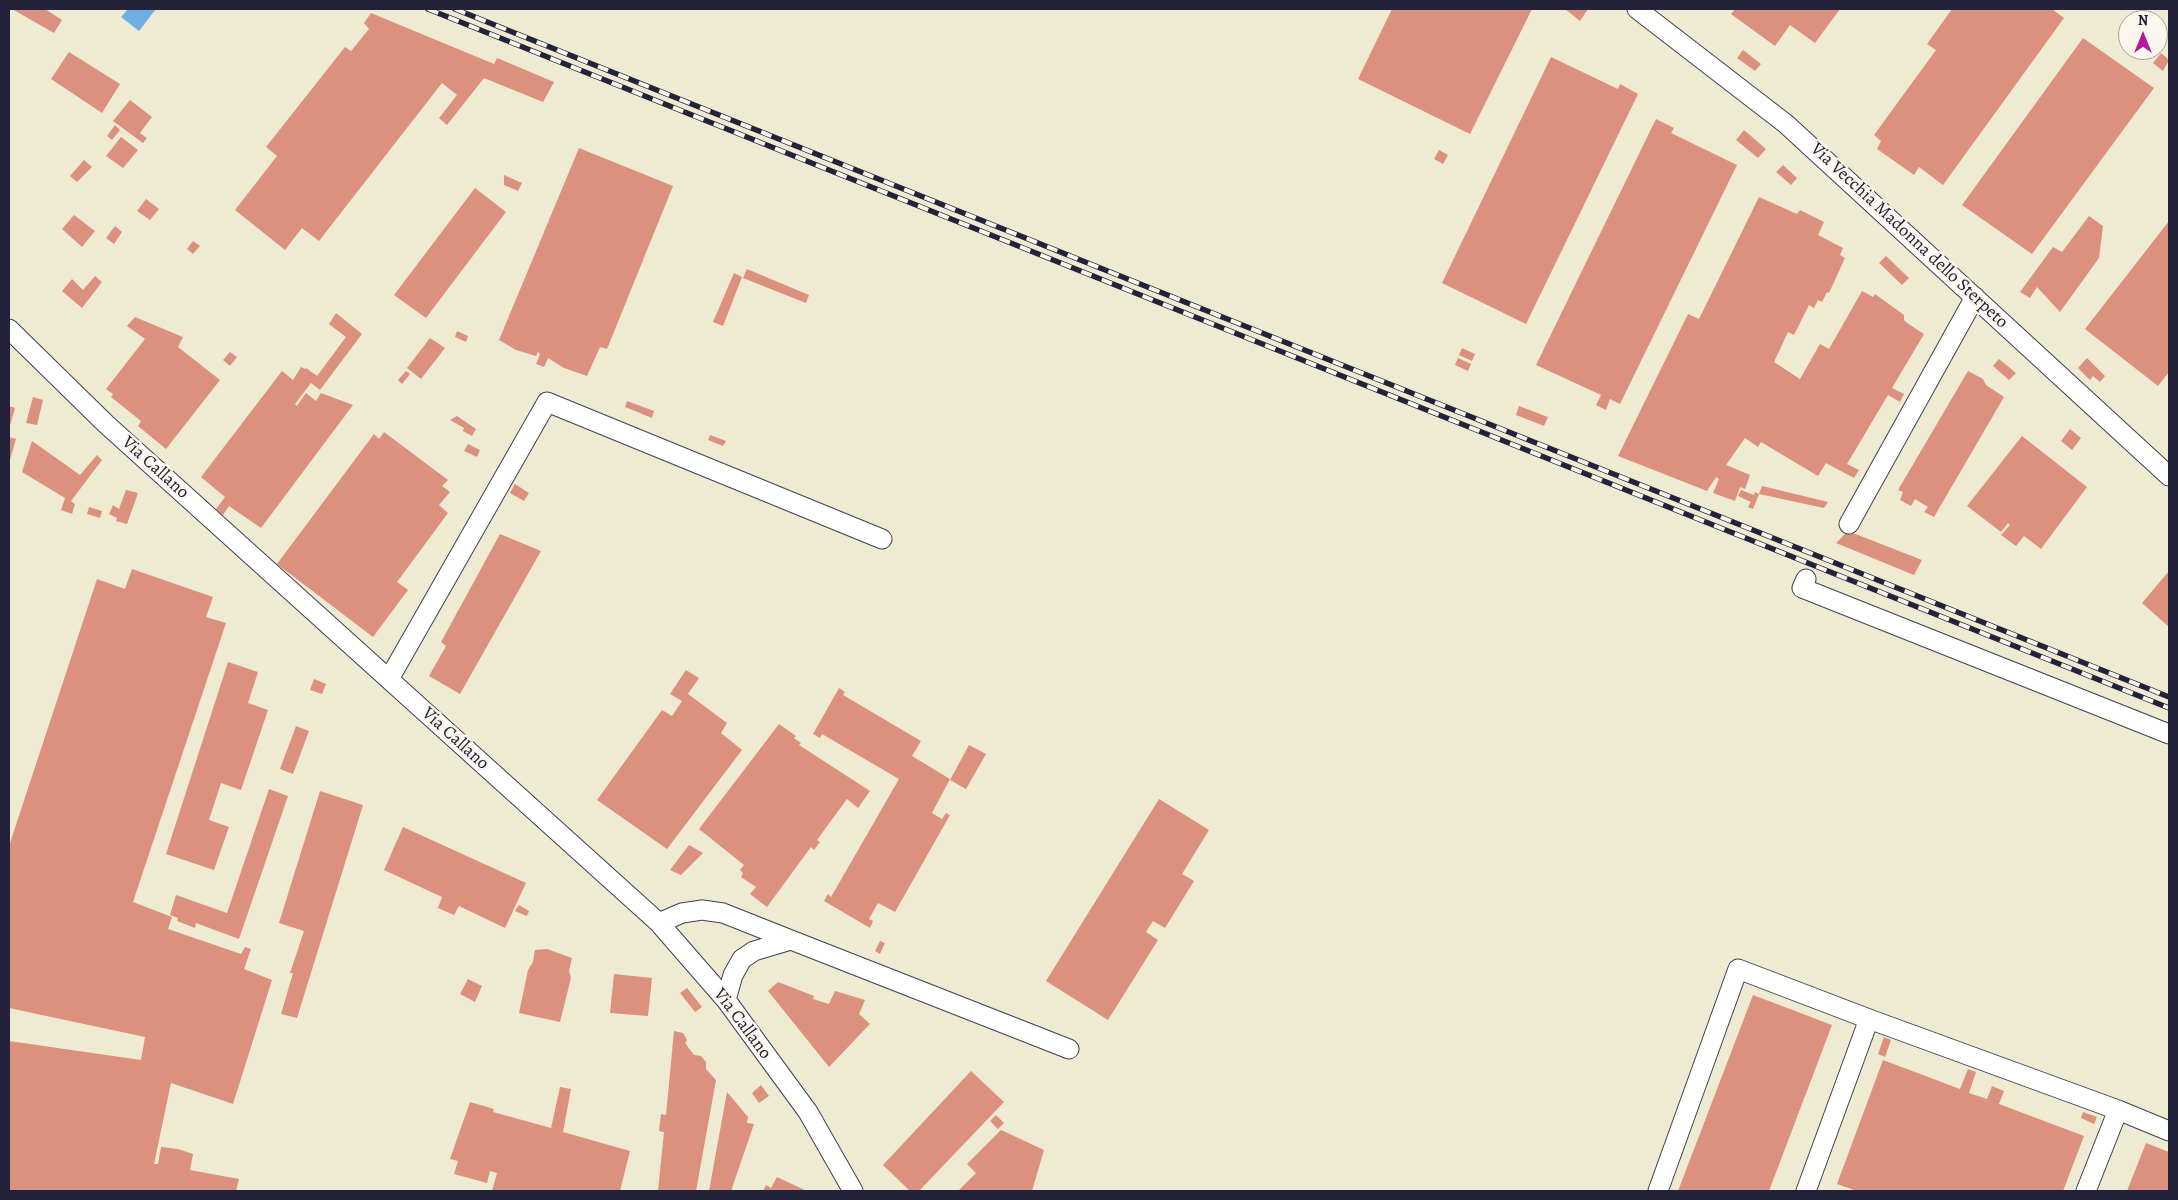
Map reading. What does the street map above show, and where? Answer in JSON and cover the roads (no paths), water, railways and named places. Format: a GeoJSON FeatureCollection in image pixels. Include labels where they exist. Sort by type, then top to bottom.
{"type":"FeatureCollection","features":[{"type":"Feature","properties":{"kind":"street","name":"Via Vecchia Madonna dello Sterpeto"},"geometry":{"type":"LineString","coordinates":[[1637,9],[1786,124],[2169,476]]}},
{"type":"Feature","properties":{"kind":"street"},"geometry":{"type":"LineString","coordinates":[[1848,524],[1975,297]]}},
{"type":"Feature","properties":{"kind":"street","name":"Via Callano"},"geometry":{"type":"LineString","coordinates":[[9,329],[106,424],[659,923],[726,1000],[808,1112],[853,1191]]}},
{"type":"Feature","properties":{"kind":"street"},"geometry":{"type":"LineString","coordinates":[[389,679],[547,402],[882,539]]}},
{"type":"Feature","properties":{"kind":"street"},"geometry":{"type":"LineString","coordinates":[[1806,580],[1802,588],[2169,734]]}},
{"type":"Feature","properties":{"kind":"street"},"geometry":{"type":"LineString","coordinates":[[659,923],[682,913],[702,910],[716,912],[748,922],[1068,1049]]}},
{"type":"Feature","properties":{"kind":"street"},"geometry":{"type":"LineString","coordinates":[[726,1000],[733,975],[742,959],[754,951],[791,940]]}},
{"type":"Feature","properties":{"kind":"street"},"geometry":{"type":"LineString","coordinates":[[1658,1191],[1738,970],[2118,1110],[2169,1131]]}},
{"type":"Feature","properties":{"kind":"street"},"geometry":{"type":"LineString","coordinates":[[1806,1191],[1869,1019]]}},
{"type":"Feature","properties":{"kind":"street"},"geometry":{"type":"LineString","coordinates":[[2086,1191],[2118,1110]]}},
{"type":"Feature","properties":{"kind":"water"},"geometry":{"type":"Polygon","coordinates":[[[128,9],[156,9],[139,31],[121,17],[128,9]]]}},
{"type":"Feature","properties":{"kind":"railway"},"geometry":{"type":"LineString","coordinates":[[428,9],[2169,708]]}},
{"type":"Feature","properties":{"kind":"railway"},"geometry":{"type":"LineString","coordinates":[[455,9],[2169,697]]}}]}
